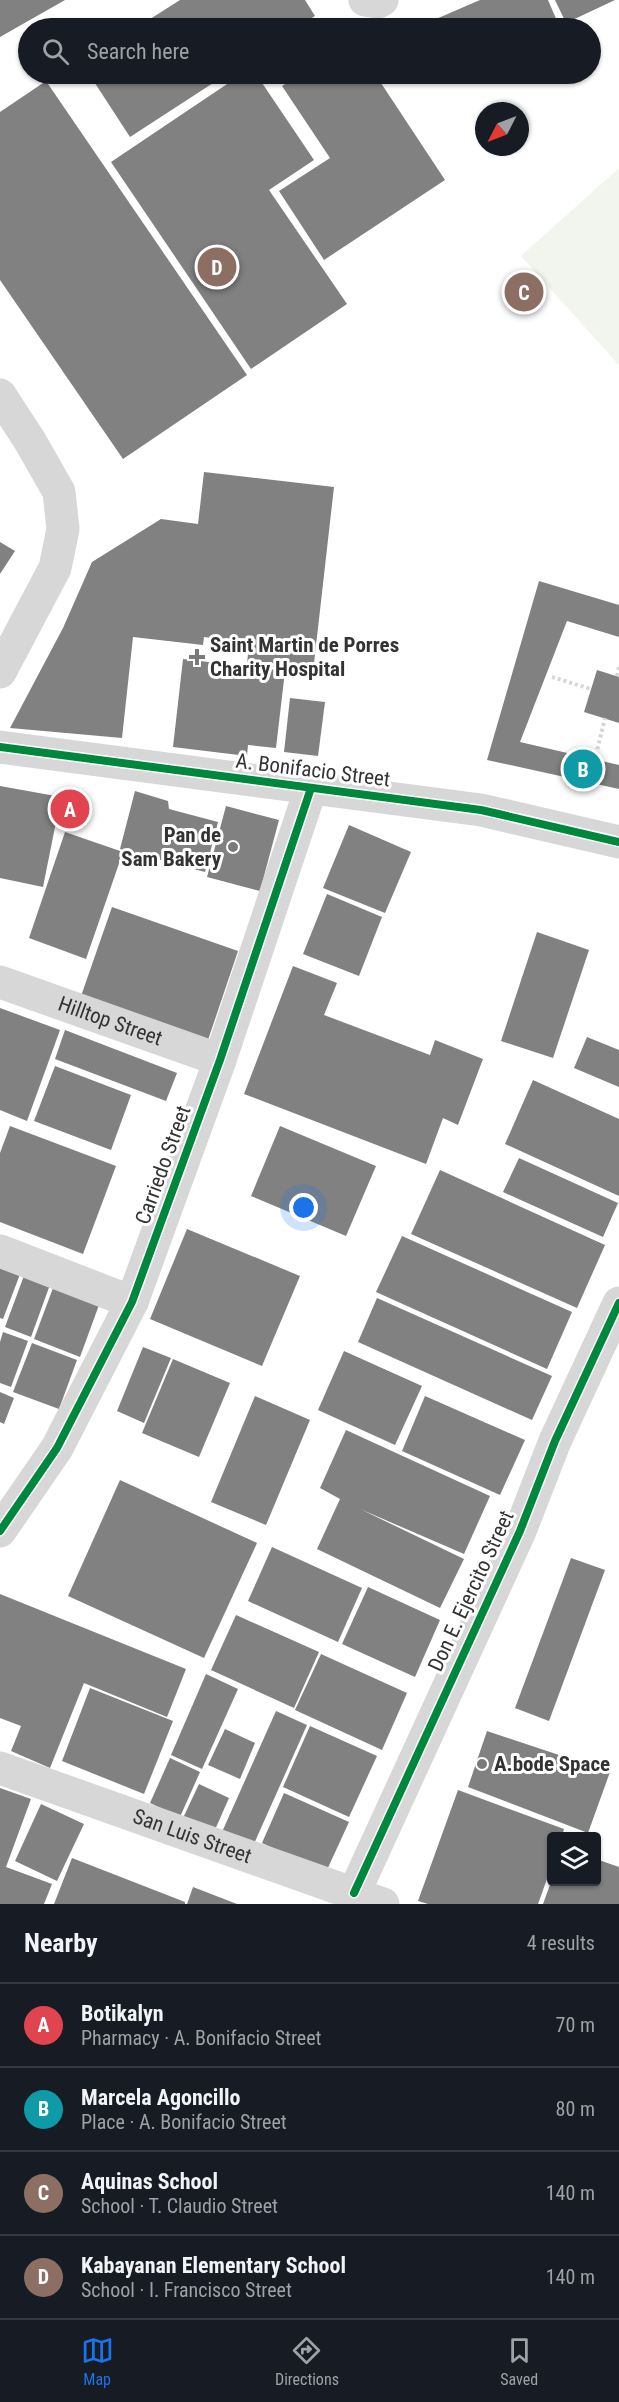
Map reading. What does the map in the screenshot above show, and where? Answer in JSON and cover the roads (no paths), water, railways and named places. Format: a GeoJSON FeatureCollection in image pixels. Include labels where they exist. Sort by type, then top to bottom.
{"type":"FeatureCollection","features":[{"type":"Feature","properties":{"kind":"street"},"geometry":{"type":"LineString","coordinates":[[365,0],[378,2],[382,0]]}},
{"type":"Feature","properties":{"kind":"street"},"geometry":{"type":"LineString","coordinates":[[0,395],[59,492],[63,529],[55,568],[0,672]]}},
{"type":"Feature","properties":{"kind":"street","name":"A. Bonifacio Street"},"geometry":{"type":"LineString","coordinates":[[0,747],[481,810],[619,842]]}},
{"type":"Feature","properties":{"kind":"street","name":"Carriedo Street"},"geometry":{"type":"LineString","coordinates":[[0,1531],[57,1448],[132,1302],[220,1060],[311,789]]}},
{"type":"Feature","properties":{"kind":"street","name":"Hilltop Street"},"geometry":{"type":"LineString","coordinates":[[0,982],[220,1060]]}},
{"type":"Feature","properties":{"kind":"street"},"geometry":{"type":"LineString","coordinates":[[0,1251],[132,1302]]}},
{"type":"Feature","properties":{"kind":"street","name":"Don E. Ejercito Street"},"geometry":{"type":"LineString","coordinates":[[368,1898],[435,1712],[520,1531],[555,1441],[619,1303]]}},
{"type":"Feature","properties":{"kind":"street","name":"San Luis Street"},"geometry":{"type":"LineString","coordinates":[[0,1768],[368,1898]]}},
{"type":"Feature","properties":{"kind":"place","name":"Kabayanan Elementary School"},"geometry":{"type":"Point","coordinates":[217,267]}},
{"type":"Feature","properties":{"kind":"place","name":"Aquinas School"},"geometry":{"type":"Point","coordinates":[524,292]}},
{"type":"Feature","properties":{"kind":"place","name":"Saint Martin de Porres Charity Hospital"},"geometry":{"type":"Point","coordinates":[197,657]}},
{"type":"Feature","properties":{"kind":"place","name":"Marcela Agoncillo"},"geometry":{"type":"Point","coordinates":[583,769]}},
{"type":"Feature","properties":{"kind":"place","name":"Botikalyn"},"geometry":{"type":"Point","coordinates":[70,809]}},
{"type":"Feature","properties":{"kind":"place","name":"Pan de Sam Bakery"},"geometry":{"type":"Point","coordinates":[233,847]}},
{"type":"Feature","properties":{"kind":"place","name":"A.bode Space"},"geometry":{"type":"Point","coordinates":[482,1764]}}]}
